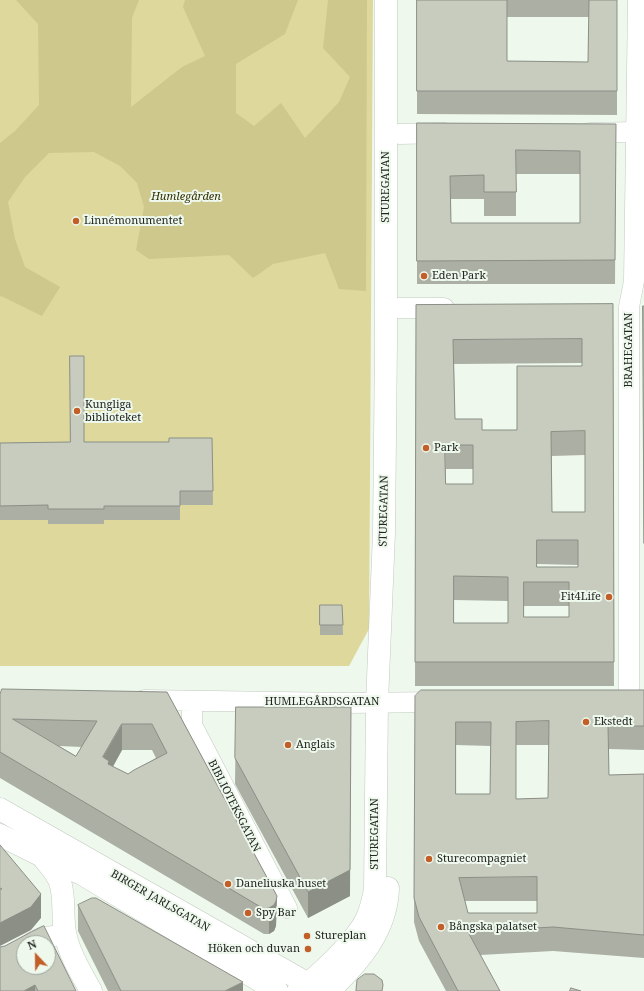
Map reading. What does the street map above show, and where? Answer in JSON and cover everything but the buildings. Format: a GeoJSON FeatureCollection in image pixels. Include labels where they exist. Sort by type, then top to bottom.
{"type":"FeatureCollection","features":[{"type":"Feature","properties":{"kind":"street","name":"STUREGATAN"},"geometry":{"type":"LineString","coordinates":[[329,991],[340,981],[366,949],[379,929],[386,910],[388,899],[384,702],[386,0]]}},
{"type":"Feature","properties":{"kind":"street","name":"STUREGATAN"},"geometry":{"type":"LineString","coordinates":[[308,989],[353,940],[366,920],[375,890],[384,702],[395,533],[399,134],[397,0]]}},
{"type":"Feature","properties":{"kind":"street","name":"BRAHEGATAN"},"geometry":{"type":"LineString","coordinates":[[637,700],[628,307],[634,281],[638,0]]}},
{"type":"Feature","properties":{"kind":"street"},"geometry":{"type":"LineString","coordinates":[[574,133],[636,132]]}},
{"type":"Feature","properties":{"kind":"street"},"geometry":{"type":"LineString","coordinates":[[399,134],[466,133]]}},
{"type":"Feature","properties":{"kind":"street"},"geometry":{"type":"LineString","coordinates":[[398,308],[458,308]]}},
{"type":"Feature","properties":{"kind":"street","name":"HUMLEGÅRDSGATAN"},"geometry":{"type":"LineString","coordinates":[[123,700],[463,702]]}},
{"type":"Feature","properties":{"kind":"street"},"geometry":{"type":"LineString","coordinates":[[608,700],[637,700]]}},
{"type":"Feature","properties":{"kind":"street","name":"BIBLIOTEKSGATAN"},"geometry":{"type":"LineString","coordinates":[[192,701],[192,725],[287,908]]}},
{"type":"Feature","properties":{"kind":"street","name":"BIRGER JARLSGATAN"},"geometry":{"type":"LineString","coordinates":[[0,809],[308,989]]}},
{"type":"Feature","properties":{"kind":"street","name":"BIRGER JARLSGATAN"},"geometry":{"type":"LineString","coordinates":[[0,835],[82,874],[277,991]]}},
{"type":"Feature","properties":{"kind":"street"},"geometry":{"type":"LineString","coordinates":[[42,856],[53,869],[60,882],[65,935],[69,948],[91,991]]}},
{"type":"Feature","properties":{"kind":"street"},"geometry":{"type":"LineString","coordinates":[[56,936],[65,935]]}},
{"type":"Feature","properties":{"kind":"green space","name":"Humlegården"},"geometry":{"type":"Polygon","coordinates":[[[0,0],[373,0],[369,629],[349,666],[0,666],[0,0]]]}},
{"type":"Feature","properties":{"kind":"green space"},"geometry":{"type":"Polygon","coordinates":[[[16,0],[139,0],[132,18],[131,107],[182,67],[205,56],[183,7],[185,0],[298,0],[285,34],[236,64],[236,113],[254,126],[281,103],[305,138],[339,102],[350,77],[323,48],[328,0],[367,0],[366,291],[339,289],[325,253],[273,264],[253,278],[229,255],[149,259],[136,250],[144,207],[137,183],[120,166],[94,152],[49,153],[25,177],[8,202],[15,239],[25,267],[60,287],[42,316],[1,296],[0,297],[0,143],[15,131],[39,105],[38,24],[16,0]]]}},
{"type":"Feature","properties":{"kind":"place","name":"Linnémonumentet"},"geometry":{"type":"Point","coordinates":[76,221]}},
{"type":"Feature","properties":{"kind":"place","name":"Eden Park"},"geometry":{"type":"Point","coordinates":[424,276]}},
{"type":"Feature","properties":{"kind":"place","name":"Kungliga biblioteket"},"geometry":{"type":"Point","coordinates":[77,411]}},
{"type":"Feature","properties":{"kind":"place","name":"Park"},"geometry":{"type":"Point","coordinates":[426,448]}},
{"type":"Feature","properties":{"kind":"place","name":"Fit4Life"},"geometry":{"type":"Point","coordinates":[609,597]}},
{"type":"Feature","properties":{"kind":"place","name":"Ekstedt"},"geometry":{"type":"Point","coordinates":[586,722]}},
{"type":"Feature","properties":{"kind":"place","name":"Anglais"},"geometry":{"type":"Point","coordinates":[288,745]}},
{"type":"Feature","properties":{"kind":"place","name":"Sturecompagniet"},"geometry":{"type":"Point","coordinates":[429,859]}},
{"type":"Feature","properties":{"kind":"place","name":"Daneliuska huset"},"geometry":{"type":"Point","coordinates":[228,884]}},
{"type":"Feature","properties":{"kind":"place","name":"Spy Bar"},"geometry":{"type":"Point","coordinates":[248,913]}},
{"type":"Feature","properties":{"kind":"place","name":"Bångska palatset"},"geometry":{"type":"Point","coordinates":[441,927]}},
{"type":"Feature","properties":{"kind":"place","name":"Stureplan"},"geometry":{"type":"Point","coordinates":[307,936]}},
{"type":"Feature","properties":{"kind":"place","name":"Höken och duvan"},"geometry":{"type":"Point","coordinates":[308,949]}}]}
